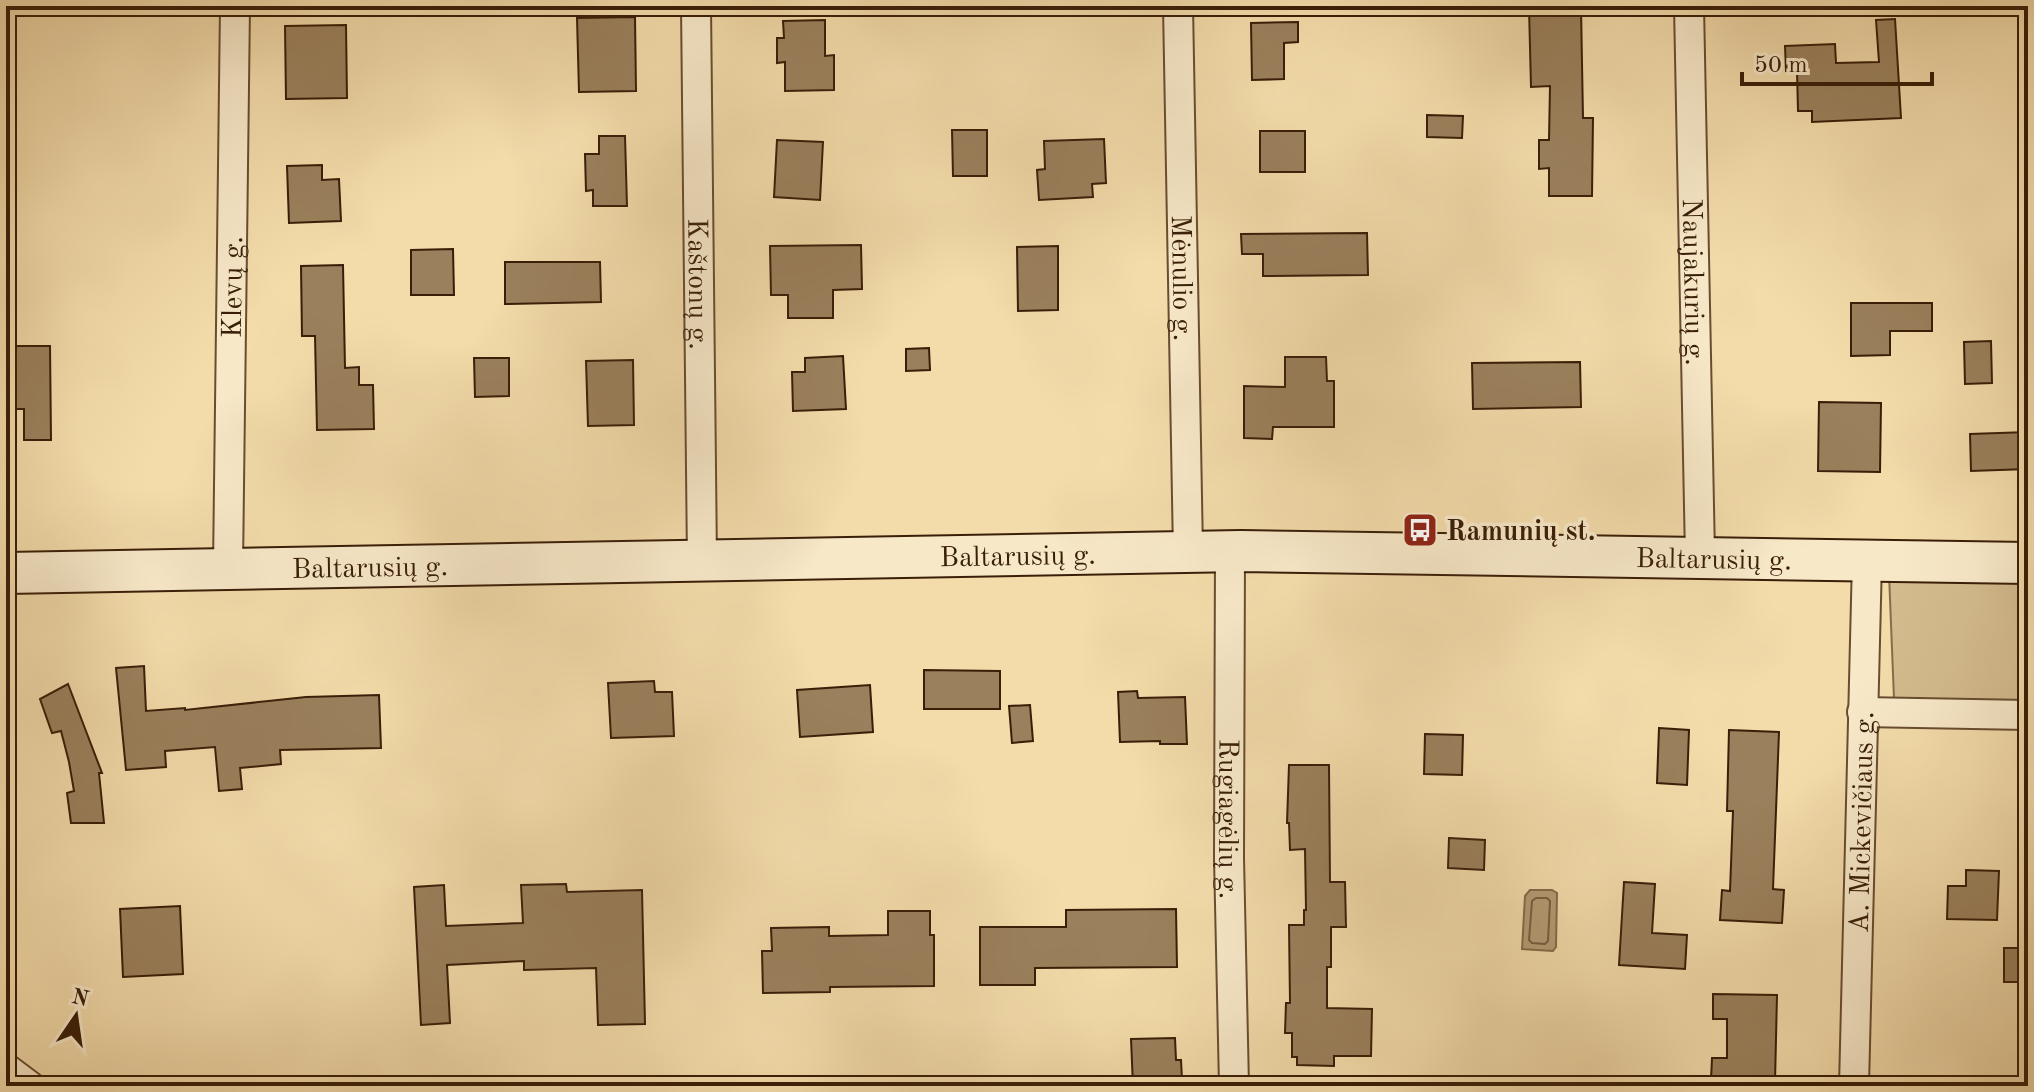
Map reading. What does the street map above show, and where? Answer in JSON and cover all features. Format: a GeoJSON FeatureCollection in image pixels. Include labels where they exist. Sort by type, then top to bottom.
{"type":"FeatureCollection","features":[{"type":"Feature","properties":{"kind":"main road","name":"Baltarusių g."},"geometry":{"type":"LineString","coordinates":[[6,573],[1230,551],[2028,563]]}},
{"type":"Feature","properties":{"kind":"street","name":"Klevų g."},"geometry":{"type":"LineString","coordinates":[[228,567],[235,6]]}},
{"type":"Feature","properties":{"kind":"street","name":"Kaštonų g."},"geometry":{"type":"LineString","coordinates":[[696,6],[702,561]]}},
{"type":"Feature","properties":{"kind":"street","name":"Mėnulio g."},"geometry":{"type":"LineString","coordinates":[[1178,6],[1188,552]]}},
{"type":"Feature","properties":{"kind":"street","name":"Naujakurių g."},"geometry":{"type":"LineString","coordinates":[[1689,6],[1700,556]]}},
{"type":"Feature","properties":{"kind":"street","name":"Rugiagėlių g."},"geometry":{"type":"LineString","coordinates":[[1230,551],[1229,858],[1234,1086]]}},
{"type":"Feature","properties":{"kind":"street","name":"A. Mickevičiaus g."},"geometry":{"type":"LineString","coordinates":[[1854,1086],[1867,560]]}},
{"type":"Feature","properties":{"kind":"street"},"geometry":{"type":"LineString","coordinates":[[1862,712],[2028,715]]}},
{"type":"Feature","properties":{"kind":"street"},"geometry":{"type":"LineString","coordinates":[[6,1068],[30,1086]]}},
{"type":"Feature","properties":{"kind":"shaded area"},"geometry":{"type":"Polygon","coordinates":[[[1889,574],[2028,578],[2028,705],[1894,699],[1889,574]]]}},
{"type":"Feature","properties":{"kind":"water"},"geometry":{"type":"Polygon","coordinates":[[[1530,890],[1552,890],[1557,893],[1556,947],[1553,951],[1522,949],[1525,896],[1530,890]]]}},
{"type":"Feature","properties":{"kind":"building"},"geometry":{"type":"Polygon","coordinates":[[[1529,8],[1581,8],[1583,118],[1593,118],[1592,196],[1549,196],[1549,168],[1539,169],[1539,140],[1549,140],[1550,86],[1531,87],[1529,8]]]}},
{"type":"Feature","properties":{"kind":"building"},"geometry":{"type":"Polygon","coordinates":[[[635,17],[636,91],[579,92],[577,18],[635,17]]]}},
{"type":"Feature","properties":{"kind":"building"},"geometry":{"type":"Polygon","coordinates":[[[1895,19],[1901,118],[1812,122],[1812,111],[1798,111],[1797,71],[1786,71],[1785,46],[1835,44],[1836,63],[1879,62],[1876,20],[1895,19]]]}},
{"type":"Feature","properties":{"kind":"building"},"geometry":{"type":"Polygon","coordinates":[[[825,20],[825,56],[834,55],[834,90],[785,91],[785,62],[777,63],[777,38],[784,38],[783,21],[825,20]]]}},
{"type":"Feature","properties":{"kind":"building"},"geometry":{"type":"Polygon","coordinates":[[[1298,22],[1298,42],[1284,43],[1284,79],[1252,80],[1251,23],[1298,22]]]}},
{"type":"Feature","properties":{"kind":"building"},"geometry":{"type":"Polygon","coordinates":[[[346,25],[347,98],[286,99],[285,26],[346,25]]]}},
{"type":"Feature","properties":{"kind":"building"},"geometry":{"type":"Polygon","coordinates":[[[1427,115],[1463,116],[1462,138],[1427,137],[1427,115]]]}},
{"type":"Feature","properties":{"kind":"building"},"geometry":{"type":"Polygon","coordinates":[[[952,130],[987,130],[987,176],[953,176],[952,130]]]}},
{"type":"Feature","properties":{"kind":"building"},"geometry":{"type":"Polygon","coordinates":[[[1260,131],[1305,131],[1305,172],[1260,172],[1260,131]]]}},
{"type":"Feature","properties":{"kind":"building"},"geometry":{"type":"Polygon","coordinates":[[[599,136],[625,136],[627,206],[593,206],[593,190],[586,191],[585,154],[599,154],[599,136]]]}},
{"type":"Feature","properties":{"kind":"building"},"geometry":{"type":"Polygon","coordinates":[[[1104,139],[1106,183],[1092,184],[1093,197],[1039,200],[1037,170],[1045,169],[1044,141],[1104,139]]]}},
{"type":"Feature","properties":{"kind":"building"},"geometry":{"type":"Polygon","coordinates":[[[777,140],[823,142],[820,200],[774,197],[777,140]]]}},
{"type":"Feature","properties":{"kind":"building"},"geometry":{"type":"Polygon","coordinates":[[[322,165],[322,180],[339,179],[341,221],[289,223],[287,166],[322,165]]]}},
{"type":"Feature","properties":{"kind":"building"},"geometry":{"type":"Polygon","coordinates":[[[1367,233],[1368,275],[1263,276],[1263,254],[1242,254],[1241,234],[1367,233]]]}},
{"type":"Feature","properties":{"kind":"building"},"geometry":{"type":"Polygon","coordinates":[[[861,245],[862,289],[833,290],[833,318],[788,318],[788,295],[771,295],[770,246],[861,245]]]}},
{"type":"Feature","properties":{"kind":"building"},"geometry":{"type":"Polygon","coordinates":[[[1058,246],[1058,310],[1018,311],[1017,247],[1058,246]]]}},
{"type":"Feature","properties":{"kind":"building"},"geometry":{"type":"Polygon","coordinates":[[[453,249],[454,295],[411,295],[411,250],[453,249]]]}},
{"type":"Feature","properties":{"kind":"building"},"geometry":{"type":"Polygon","coordinates":[[[505,262],[600,262],[601,302],[505,304],[505,262]]]}},
{"type":"Feature","properties":{"kind":"building"},"geometry":{"type":"Polygon","coordinates":[[[343,265],[345,368],[359,367],[359,385],[373,385],[374,429],[317,430],[315,336],[302,336],[301,266],[343,265]]]}},
{"type":"Feature","properties":{"kind":"building"},"geometry":{"type":"Polygon","coordinates":[[[1851,303],[1932,303],[1932,331],[1890,331],[1890,355],[1851,356],[1851,303]]]}},
{"type":"Feature","properties":{"kind":"building"},"geometry":{"type":"Polygon","coordinates":[[[1991,341],[1992,383],[1965,384],[1964,342],[1991,341]]]}},
{"type":"Feature","properties":{"kind":"building"},"geometry":{"type":"Polygon","coordinates":[[[15,346],[50,346],[51,440],[24,440],[24,409],[6,409],[6,380],[16,380],[15,346]]]}},
{"type":"Feature","properties":{"kind":"building"},"geometry":{"type":"Polygon","coordinates":[[[929,348],[930,370],[906,371],[906,349],[929,348]]]}},
{"type":"Feature","properties":{"kind":"building"},"geometry":{"type":"Polygon","coordinates":[[[843,356],[846,409],[793,411],[792,372],[805,372],[805,358],[843,356]]]}},
{"type":"Feature","properties":{"kind":"building"},"geometry":{"type":"Polygon","coordinates":[[[1285,357],[1326,357],[1327,381],[1334,381],[1334,427],[1273,427],[1272,439],[1244,438],[1244,386],[1285,387],[1285,357]]]}},
{"type":"Feature","properties":{"kind":"building"},"geometry":{"type":"Polygon","coordinates":[[[474,358],[509,358],[509,396],[475,397],[474,358]]]}},
{"type":"Feature","properties":{"kind":"building"},"geometry":{"type":"Polygon","coordinates":[[[633,360],[634,425],[588,426],[586,361],[633,360]]]}},
{"type":"Feature","properties":{"kind":"building"},"geometry":{"type":"Polygon","coordinates":[[[1580,362],[1581,407],[1473,409],[1472,363],[1580,362]]]}},
{"type":"Feature","properties":{"kind":"building"},"geometry":{"type":"Polygon","coordinates":[[[1819,402],[1881,403],[1880,472],[1818,471],[1819,402]]]}},
{"type":"Feature","properties":{"kind":"building"},"geometry":{"type":"Polygon","coordinates":[[[2028,432],[2028,469],[1971,471],[1970,434],[2028,432]]]}},
{"type":"Feature","properties":{"kind":"building"},"geometry":{"type":"Polygon","coordinates":[[[144,666],[146,711],[185,710],[306,697],[379,695],[381,748],[280,750],[281,764],[240,768],[242,789],[219,791],[215,747],[165,751],[166,767],[126,770],[116,668],[144,666]]]}},
{"type":"Feature","properties":{"kind":"building"},"geometry":{"type":"Polygon","coordinates":[[[924,670],[1000,671],[1000,709],[924,709],[924,670]]]}},
{"type":"Feature","properties":{"kind":"building"},"geometry":{"type":"Polygon","coordinates":[[[654,681],[655,692],[672,692],[674,736],[611,738],[608,683],[654,681]]]}},
{"type":"Feature","properties":{"kind":"building"},"geometry":{"type":"Polygon","coordinates":[[[68,684],[102,773],[99,773],[104,823],[71,823],[67,793],[74,791],[69,762],[61,731],[52,733],[40,699],[68,684]]]}},
{"type":"Feature","properties":{"kind":"building"},"geometry":{"type":"Polygon","coordinates":[[[870,685],[873,732],[800,737],[797,690],[870,685]]]}},
{"type":"Feature","properties":{"kind":"building"},"geometry":{"type":"Polygon","coordinates":[[[1137,691],[1138,698],[1185,697],[1187,744],[1120,742],[1118,692],[1137,691]]]}},
{"type":"Feature","properties":{"kind":"building"},"geometry":{"type":"Polygon","coordinates":[[[1030,705],[1033,741],[1012,743],[1009,706],[1030,705]]]}},
{"type":"Feature","properties":{"kind":"building"},"geometry":{"type":"Polygon","coordinates":[[[1659,728],[1689,730],[1687,785],[1657,783],[1659,728]]]}},
{"type":"Feature","properties":{"kind":"building"},"geometry":{"type":"Polygon","coordinates":[[[1729,730],[1779,732],[1773,889],[1784,890],[1782,923],[1720,920],[1722,890],[1730,891],[1733,811],[1727,811],[1729,730]]]}},
{"type":"Feature","properties":{"kind":"building"},"geometry":{"type":"Polygon","coordinates":[[[1425,734],[1463,735],[1462,775],[1424,774],[1425,734]]]}},
{"type":"Feature","properties":{"kind":"building"},"geometry":{"type":"Polygon","coordinates":[[[1289,765],[1329,765],[1330,882],[1345,882],[1346,927],[1331,927],[1327,1008],[1372,1009],[1371,1056],[1334,1056],[1334,1066],[1297,1065],[1297,1057],[1292,1057],[1292,1033],[1285,1033],[1286,1003],[1290,1003],[1289,925],[1304,925],[1306,910],[1305,849],[1290,850],[1287,823],[1289,765]]]}},
{"type":"Feature","properties":{"kind":"building"},"geometry":{"type":"Polygon","coordinates":[[[1449,838],[1485,840],[1484,870],[1448,868],[1449,838]]]}},
{"type":"Feature","properties":{"kind":"building"},"geometry":{"type":"Polygon","coordinates":[[[1966,870],[1999,871],[1997,920],[1947,919],[1948,886],[1966,886],[1966,870]]]}},
{"type":"Feature","properties":{"kind":"building"},"geometry":{"type":"Polygon","coordinates":[[[1624,882],[1655,884],[1652,933],[1687,935],[1685,969],[1619,965],[1624,882]]]}},
{"type":"Feature","properties":{"kind":"building"},"geometry":{"type":"Polygon","coordinates":[[[566,884],[567,892],[642,890],[645,1024],[598,1025],[596,968],[524,970],[524,961],[447,965],[450,1023],[421,1025],[414,887],[444,885],[446,926],[523,923],[521,885],[566,884]]]}},
{"type":"Feature","properties":{"kind":"building"},"geometry":{"type":"Polygon","coordinates":[[[180,906],[183,974],[123,977],[120,909],[180,906]]]}},
{"type":"Feature","properties":{"kind":"building"},"geometry":{"type":"Polygon","coordinates":[[[1176,909],[1177,967],[1035,968],[1035,985],[980,985],[980,927],[1066,927],[1066,910],[1176,909]]]}},
{"type":"Feature","properties":{"kind":"building"},"geometry":{"type":"Polygon","coordinates":[[[888,911],[930,911],[930,935],[934,935],[934,986],[830,987],[830,992],[763,993],[762,951],[772,951],[771,928],[829,927],[829,936],[888,935],[888,911]]]}},
{"type":"Feature","properties":{"kind":"building"},"geometry":{"type":"Polygon","coordinates":[[[2004,948],[2028,948],[2028,982],[2004,982],[2004,948]]]}},
{"type":"Feature","properties":{"kind":"building"},"geometry":{"type":"Polygon","coordinates":[[[1713,994],[1777,995],[1775,1082],[1711,1080],[1712,1058],[1727,1058],[1727,1019],[1713,1019],[1713,994]]]}},
{"type":"Feature","properties":{"kind":"building"},"geometry":{"type":"Polygon","coordinates":[[[1175,1038],[1176,1060],[1181,1060],[1182,1079],[1177,1079],[1177,1086],[1133,1086],[1131,1039],[1175,1038]]]}},
{"type":"Feature","properties":{"kind":"place","name":"Ramunių st."},"geometry":{"type":"Point","coordinates":[1420,530]}}]}
